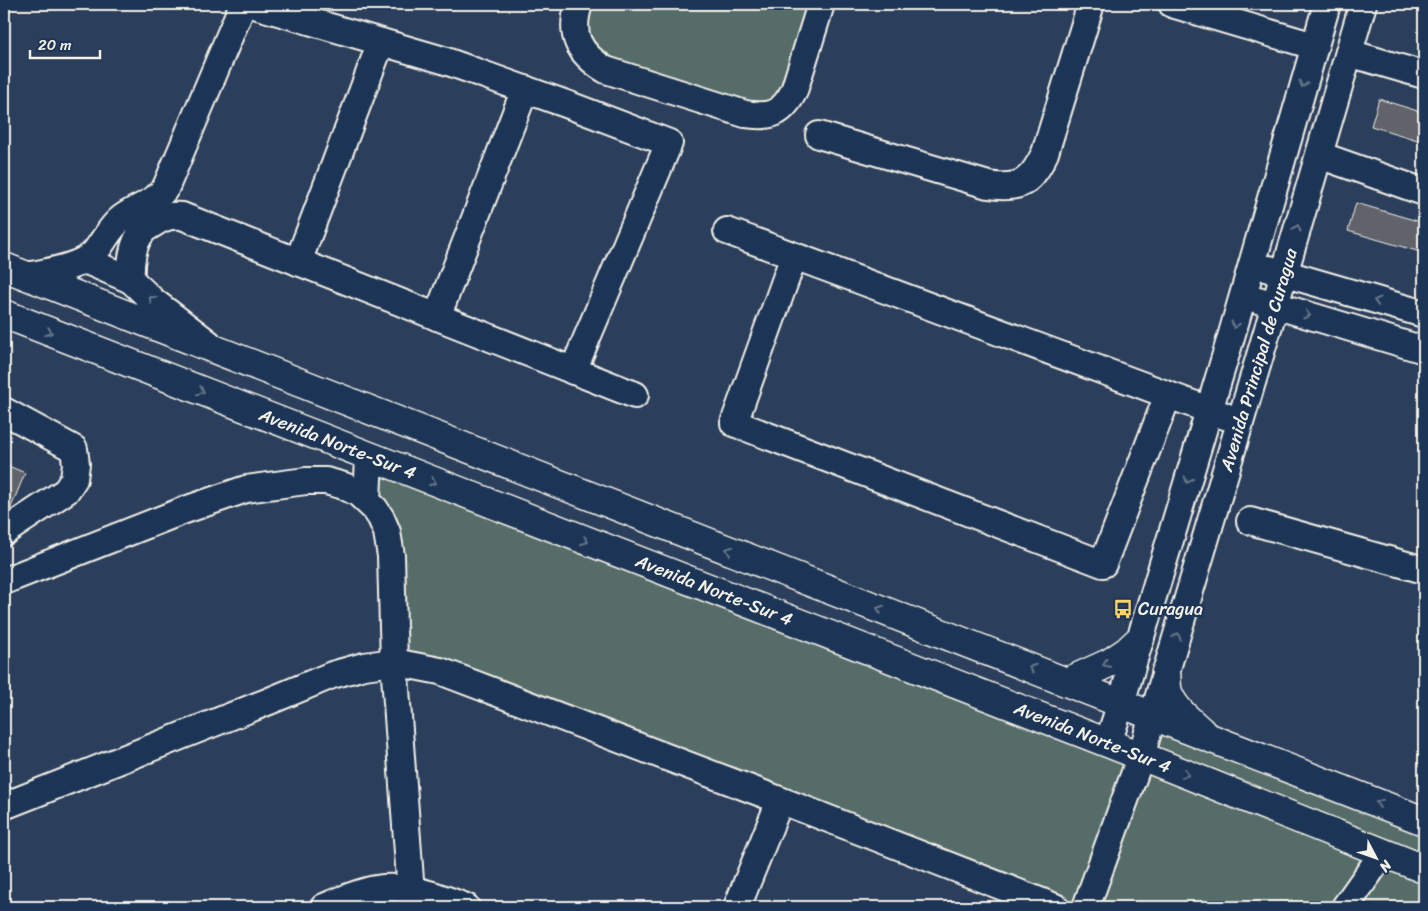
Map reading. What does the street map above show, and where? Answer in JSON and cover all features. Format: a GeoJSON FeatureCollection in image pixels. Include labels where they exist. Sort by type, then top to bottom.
{"type":"FeatureCollection","features":[{"type":"Feature","properties":{"kind":"main road"},"geometry":{"type":"LineString","coordinates":[[15,271],[1424,821]]}},
{"type":"Feature","properties":{"kind":"main road","name":"Avenida Norte-Sur 4"},"geometry":{"type":"LineString","coordinates":[[4,314],[1108,743],[1424,869]]}},
{"type":"Feature","properties":{"kind":"main road"},"geometry":{"type":"LineString","coordinates":[[1067,682],[1111,662],[1140,639]]}},
{"type":"Feature","properties":{"kind":"main road"},"geometry":{"type":"LineString","coordinates":[[1166,672],[1168,692],[1174,703],[1207,737]]}},
{"type":"Feature","properties":{"kind":"street"},"geometry":{"type":"LineString","coordinates":[[131,280],[130,267],[136,245],[133,224],[166,188],[243,4]]}},
{"type":"Feature","properties":{"kind":"street"},"geometry":{"type":"LineString","coordinates":[[251,4],[443,60],[668,143],[573,371]]}},
{"type":"Feature","properties":{"kind":"street"},"geometry":{"type":"LineString","coordinates":[[579,4],[576,14],[576,36],[582,50],[589,59],[598,65],[606,70],[745,114],[757,116],[777,112],[790,99],[820,4]]}},
{"type":"Feature","properties":{"kind":"street"},"geometry":{"type":"LineString","coordinates":[[819,136],[988,185],[1011,187],[1020,184],[1034,173],[1045,153],[1091,4]]}},
{"type":"Feature","properties":{"kind":"street"},"geometry":{"type":"LineString","coordinates":[[1172,4],[1314,46]]}},
{"type":"Feature","properties":{"kind":"street","name":"Avenida Principal de Curagua"},"geometry":{"type":"LineString","coordinates":[[1108,743],[1209,411],[1327,4]]}},
{"type":"Feature","properties":{"kind":"street","name":"Avenida Principal de Curagua"},"geometry":{"type":"LineString","coordinates":[[1086,907],[1153,716],[1363,4]]}},
{"type":"Feature","properties":{"kind":"street"},"geometry":{"type":"LineString","coordinates":[[298,262],[381,42]]}},
{"type":"Feature","properties":{"kind":"street"},"geometry":{"type":"LineString","coordinates":[[1349,53],[1424,75]]}},
{"type":"Feature","properties":{"kind":"street"},"geometry":{"type":"LineString","coordinates":[[437,317],[525,89]]}},
{"type":"Feature","properties":{"kind":"street"},"geometry":{"type":"LineString","coordinates":[[1319,155],[1424,192]]}},
{"type":"Feature","properties":{"kind":"street"},"geometry":{"type":"LineString","coordinates":[[15,271],[60,270],[85,260],[94,253],[112,228],[174,215],[182,216],[635,395]]}},
{"type":"Feature","properties":{"kind":"street"},"geometry":{"type":"LineString","coordinates":[[727,231],[1240,421]]}},
{"type":"Feature","properties":{"kind":"street"},"geometry":{"type":"LineString","coordinates":[[794,256],[734,424],[1104,564],[1168,395]]}},
{"type":"Feature","properties":{"kind":"street"},"geometry":{"type":"LineString","coordinates":[[85,260],[131,280],[153,300],[218,350]]}},
{"type":"Feature","properties":{"kind":"street"},"geometry":{"type":"LineString","coordinates":[[1252,264],[1424,314]]}},
{"type":"Feature","properties":{"kind":"street"},"geometry":{"type":"LineString","coordinates":[[1243,295],[1424,350]]}},
{"type":"Feature","properties":{"kind":"street"},"geometry":{"type":"LineString","coordinates":[[4,411],[74,450],[76,464],[74,478],[66,491],[4,532]]}},
{"type":"Feature","properties":{"kind":"street"},"geometry":{"type":"LineString","coordinates":[[367,500],[369,457]]}},
{"type":"Feature","properties":{"kind":"street"},"geometry":{"type":"LineString","coordinates":[[4,581],[185,510],[246,489],[326,480],[344,486],[367,500],[381,518],[391,556],[394,662],[411,898]]}},
{"type":"Feature","properties":{"kind":"street"},"geometry":{"type":"LineString","coordinates":[[1250,521],[1424,570]]}},
{"type":"Feature","properties":{"kind":"street"},"geometry":{"type":"LineString","coordinates":[[4,806],[332,675],[364,666],[394,662],[440,671],[1055,907]]}},
{"type":"Feature","properties":{"kind":"street"},"geometry":{"type":"LineString","coordinates":[[737,907],[780,801]]}},
{"type":"Feature","properties":{"kind":"street"},"geometry":{"type":"LineString","coordinates":[[1345,907],[1383,853]]}},
{"type":"Feature","properties":{"kind":"street"},"geometry":{"type":"LineString","coordinates":[[324,907],[375,889],[392,888],[411,898],[450,901],[466,907]]}},
{"type":"Feature","properties":{"kind":"green space"},"geometry":{"type":"Polygon","coordinates":[[[579,4],[821,4],[777,112],[606,70],[576,14],[579,4]]]}},
{"type":"Feature","properties":{"kind":"green space"},"geometry":{"type":"Polygon","coordinates":[[[369,457],[1140,756],[1153,716],[1424,821],[1424,907],[1055,907],[394,662],[369,457]]]}},
{"type":"Feature","properties":{"kind":"building"},"geometry":{"type":"Polygon","coordinates":[[[1379,99],[1424,113],[1424,142],[1371,126],[1379,99]]]}},
{"type":"Feature","properties":{"kind":"building"},"geometry":{"type":"Polygon","coordinates":[[[1356,203],[1424,223],[1424,253],[1348,231],[1356,203]]]}},
{"type":"Feature","properties":{"kind":"building"},"geometry":{"type":"Polygon","coordinates":[[[4,464],[25,473],[4,525],[4,464]]]}},
{"type":"Feature","properties":{"kind":"place","name":"Curagua"},"geometry":{"type":"Point","coordinates":[1123,609]}}]}
